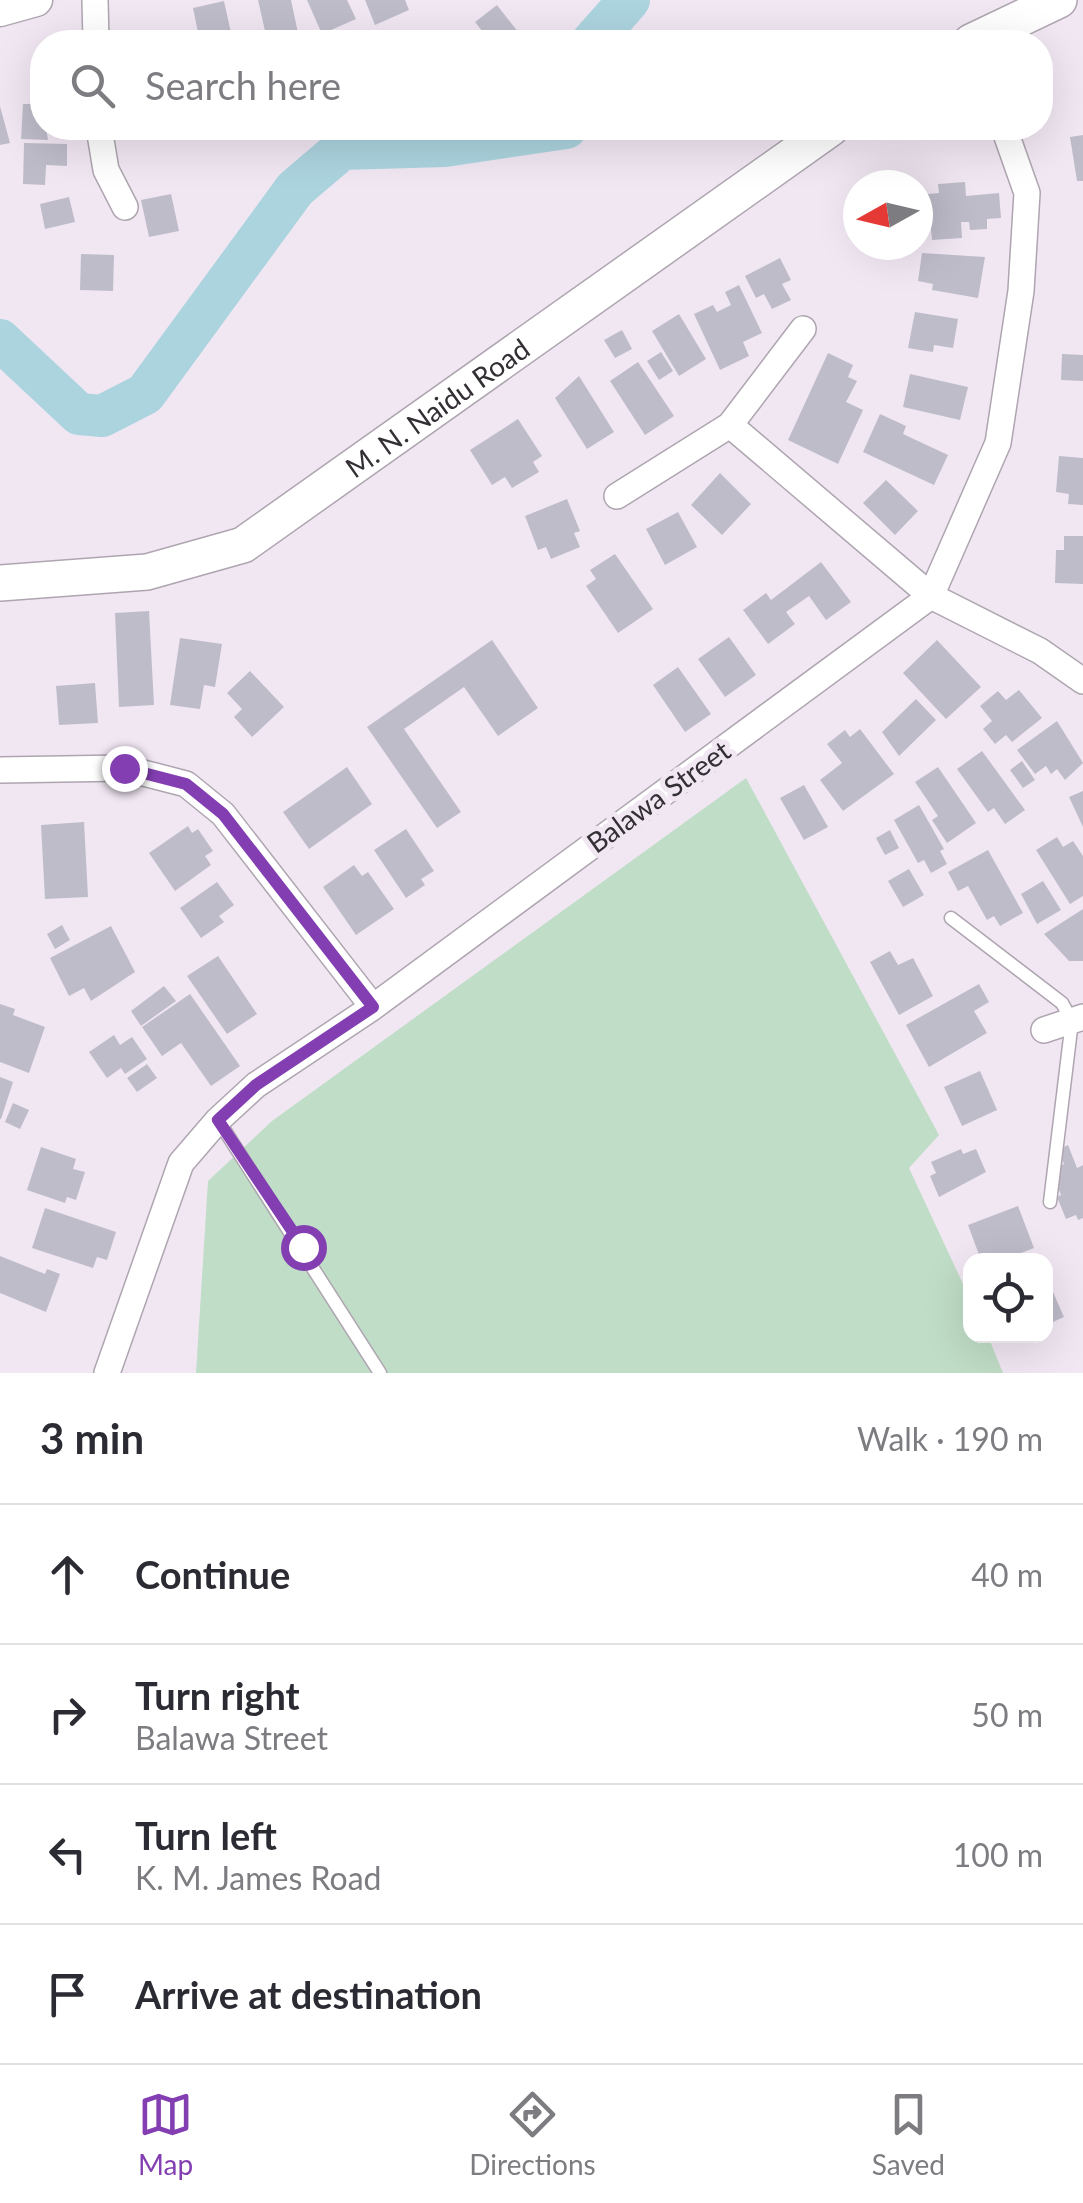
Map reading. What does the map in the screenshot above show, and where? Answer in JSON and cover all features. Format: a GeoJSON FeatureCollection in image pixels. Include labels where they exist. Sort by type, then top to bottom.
{"type":"FeatureCollection","features":[{"type":"Feature","properties":{"kind":"main road"},"geometry":{"type":"LineString","coordinates":[[997,30],[1059,0]]}},
{"type":"Feature","properties":{"kind":"main road","name":"M. N. Naidu Road"},"geometry":{"type":"LineString","coordinates":[[0,583],[148,572],[243,545],[814,140]]}},
{"type":"Feature","properties":{"kind":"street"},"geometry":{"type":"LineString","coordinates":[[0,10],[36,0]]}},
{"type":"Feature","properties":{"kind":"street"},"geometry":{"type":"LineString","coordinates":[[95,0],[96,30]]}},
{"type":"Feature","properties":{"kind":"street"},"geometry":{"type":"LineString","coordinates":[[101,140],[106,170],[125,207]]}},
{"type":"Feature","properties":{"kind":"street"},"geometry":{"type":"LineString","coordinates":[[932,596],[998,443],[1020,291],[1027,193],[1008,140]]}},
{"type":"Feature","properties":{"kind":"street"},"geometry":{"type":"LineString","coordinates":[[618,496],[730,424],[802,329]]}},
{"type":"Feature","properties":{"kind":"street"},"geometry":{"type":"LineString","coordinates":[[730,424],[932,596],[1082,676]]}},
{"type":"Feature","properties":{"kind":"street","name":"Balawa Street"},"geometry":{"type":"LineString","coordinates":[[107,1373],[181,1163],[218,1120],[256,1085],[373,1007],[932,596]]}},
{"type":"Feature","properties":{"kind":"street"},"geometry":{"type":"LineString","coordinates":[[0,770],[124,768],[186,784],[223,814],[373,1007]]}},
{"type":"Feature","properties":{"kind":"street"},"geometry":{"type":"LineString","coordinates":[[1044,1030],[1078,1019]]}},
{"type":"Feature","properties":{"kind":"lane"},"geometry":{"type":"LineString","coordinates":[[951,918],[1062,1002],[1078,1019],[1050,1202]]}},
{"type":"Feature","properties":{"kind":"lane"},"geometry":{"type":"LineString","coordinates":[[218,1120],[380,1373]]}},
{"type":"Feature","properties":{"kind":"green space"},"geometry":{"type":"Polygon","coordinates":[[[746,778],[939,1135],[909,1168],[963,1284],[963,1343],[991,1343],[1003,1373],[196,1373],[208,1181],[272,1121],[746,778]]]}},
{"type":"Feature","properties":{"kind":"building"},"geometry":{"type":"Polygon","coordinates":[[[258,0],[291,0],[297,30],[265,30],[258,0]]]}},
{"type":"Feature","properties":{"kind":"building"},"geometry":{"type":"Polygon","coordinates":[[[307,0],[347,0],[356,19],[331,30],[320,30],[307,0]]]}},
{"type":"Feature","properties":{"kind":"building"},"geometry":{"type":"Polygon","coordinates":[[[365,0],[405,0],[409,10],[375,25],[365,0]]]}},
{"type":"Feature","properties":{"kind":"building"},"geometry":{"type":"Polygon","coordinates":[[[224,1],[230,30],[198,30],[193,8],[224,1]]]}},
{"type":"Feature","properties":{"kind":"building"},"geometry":{"type":"Polygon","coordinates":[[[497,5],[517,30],[481,30],[475,22],[497,5]]]}},
{"type":"Feature","properties":{"kind":"building"},"geometry":{"type":"Polygon","coordinates":[[[23,104],[30,104],[30,139],[21,139],[23,104]]]}},
{"type":"Feature","properties":{"kind":"building"},"geometry":{"type":"Polygon","coordinates":[[[0,106],[10,143],[0,145],[0,106]]]}},
{"type":"Feature","properties":{"kind":"building"},"geometry":{"type":"Polygon","coordinates":[[[1083,135],[1083,181],[1077,181],[1070,137],[1083,135]]]}},
{"type":"Feature","properties":{"kind":"building"},"geometry":{"type":"Polygon","coordinates":[[[24,143],[67,144],[67,166],[46,165],[45,185],[23,184],[24,143]]]}},
{"type":"Feature","properties":{"kind":"building"},"geometry":{"type":"Polygon","coordinates":[[[965,182],[966,196],[999,193],[1001,218],[987,219],[987,229],[970,230],[969,222],[961,222],[962,238],[933,240],[933,194],[939,193],[938,184],[965,182]]]}},
{"type":"Feature","properties":{"kind":"building"},"geometry":{"type":"Polygon","coordinates":[[[171,194],[179,231],[149,237],[141,200],[171,194]]]}},
{"type":"Feature","properties":{"kind":"building"},"geometry":{"type":"Polygon","coordinates":[[[69,197],[75,222],[45,229],[40,204],[69,197]]]}},
{"type":"Feature","properties":{"kind":"building"},"geometry":{"type":"Polygon","coordinates":[[[81,254],[114,255],[113,291],[80,290],[81,254]]]}},
{"type":"Feature","properties":{"kind":"building"},"geometry":{"type":"Polygon","coordinates":[[[933,254],[985,257],[978,298],[932,290],[933,284],[918,281],[921,260],[933,260],[933,254]]]}},
{"type":"Feature","properties":{"kind":"building"},"geometry":{"type":"Polygon","coordinates":[[[780,258],[791,280],[782,284],[791,300],[772,309],[764,294],[756,298],[745,276],[780,258]]]}},
{"type":"Feature","properties":{"kind":"building"},"geometry":{"type":"Polygon","coordinates":[[[739,285],[762,333],[743,342],[749,356],[720,370],[694,314],[713,305],[717,312],[731,305],[725,292],[739,285]]]}},
{"type":"Feature","properties":{"kind":"building"},"geometry":{"type":"Polygon","coordinates":[[[915,312],[958,319],[953,348],[934,345],[933,352],[908,348],[915,312]]]}},
{"type":"Feature","properties":{"kind":"building"},"geometry":{"type":"Polygon","coordinates":[[[679,314],[706,359],[679,376],[652,331],[679,314]]]}},
{"type":"Feature","properties":{"kind":"building"},"geometry":{"type":"Polygon","coordinates":[[[622,330],[632,349],[615,358],[604,340],[622,330]]]}},
{"type":"Feature","properties":{"kind":"building"},"geometry":{"type":"Polygon","coordinates":[[[661,352],[673,371],[659,380],[647,361],[661,352]]]}},
{"type":"Feature","properties":{"kind":"building"},"geometry":{"type":"Polygon","coordinates":[[[828,353],[853,365],[848,377],[857,381],[846,402],[863,410],[838,464],[788,440],[828,353]]]}},
{"type":"Feature","properties":{"kind":"building"},"geometry":{"type":"Polygon","coordinates":[[[1062,354],[1083,355],[1083,381],[1061,380],[1062,354]]]}},
{"type":"Feature","properties":{"kind":"building"},"geometry":{"type":"Polygon","coordinates":[[[638,362],[674,416],[645,435],[610,381],[638,362]]]}},
{"type":"Feature","properties":{"kind":"building"},"geometry":{"type":"Polygon","coordinates":[[[910,374],[968,387],[960,420],[903,407],[910,374]]]}},
{"type":"Feature","properties":{"kind":"building"},"geometry":{"type":"Polygon","coordinates":[[[579,376],[614,432],[587,449],[555,398],[579,376]]]}},
{"type":"Feature","properties":{"kind":"building"},"geometry":{"type":"Polygon","coordinates":[[[880,414],[906,426],[903,434],[948,455],[934,485],[863,452],[880,414]]]}},
{"type":"Feature","properties":{"kind":"building"},"geometry":{"type":"Polygon","coordinates":[[[518,419],[542,456],[533,462],[539,472],[512,488],[505,477],[492,485],[470,450],[518,419]]]}},
{"type":"Feature","properties":{"kind":"building"},"geometry":{"type":"Polygon","coordinates":[[[1059,456],[1083,458],[1083,505],[1068,504],[1069,494],[1056,492],[1059,456]]]}},
{"type":"Feature","properties":{"kind":"building"},"geometry":{"type":"Polygon","coordinates":[[[720,473],[751,504],[722,535],[691,505],[720,473]]]}},
{"type":"Feature","properties":{"kind":"building"},"geometry":{"type":"Polygon","coordinates":[[[886,480],[918,511],[895,535],[863,503],[886,480]]]}},
{"type":"Feature","properties":{"kind":"building"},"geometry":{"type":"Polygon","coordinates":[[[567,499],[580,531],[574,533],[580,547],[551,559],[546,547],[538,550],[525,516],[567,499]]]}},
{"type":"Feature","properties":{"kind":"building"},"geometry":{"type":"Polygon","coordinates":[[[678,512],[697,547],[665,565],[646,529],[678,512]]]}},
{"type":"Feature","properties":{"kind":"building"},"geometry":{"type":"Polygon","coordinates":[[[1064,536],[1083,536],[1083,584],[1055,583],[1056,550],[1064,550],[1064,536]]]}},
{"type":"Feature","properties":{"kind":"building"},"geometry":{"type":"Polygon","coordinates":[[[615,554],[653,609],[618,633],[586,586],[596,579],[590,570],[615,554]]]}},
{"type":"Feature","properties":{"kind":"building"},"geometry":{"type":"Polygon","coordinates":[[[821,562],[851,602],[826,620],[809,596],[786,612],[795,624],[768,644],[743,610],[766,593],[771,600],[821,562]]]}},
{"type":"Feature","properties":{"kind":"building"},"geometry":{"type":"Polygon","coordinates":[[[149,611],[154,705],[119,707],[115,613],[149,611]]]}},
{"type":"Feature","properties":{"kind":"building"},"geometry":{"type":"Polygon","coordinates":[[[729,637],[756,675],[725,697],[698,659],[729,637]]]}},
{"type":"Feature","properties":{"kind":"building"},"geometry":{"type":"Polygon","coordinates":[[[180,638],[222,644],[215,687],[204,685],[200,709],[170,705],[180,638]]]}},
{"type":"Feature","properties":{"kind":"building"},"geometry":{"type":"Polygon","coordinates":[[[492,640],[538,708],[498,736],[464,687],[404,729],[461,812],[437,828],[367,727],[492,640]]]}},
{"type":"Feature","properties":{"kind":"building"},"geometry":{"type":"Polygon","coordinates":[[[937,640],[981,687],[946,719],[903,673],[937,640]]]}},
{"type":"Feature","properties":{"kind":"building"},"geometry":{"type":"Polygon","coordinates":[[[678,667],[711,714],[685,732],[653,685],[678,667]]]}},
{"type":"Feature","properties":{"kind":"building"},"geometry":{"type":"Polygon","coordinates":[[[250,671],[284,707],[252,737],[234,717],[242,709],[227,693],[250,671]]]}},
{"type":"Feature","properties":{"kind":"building"},"geometry":{"type":"Polygon","coordinates":[[[95,683],[98,723],[59,725],[56,686],[95,683]]]}},
{"type":"Feature","properties":{"kind":"building"},"geometry":{"type":"Polygon","coordinates":[[[1019,690],[1042,718],[1012,742],[1006,735],[995,744],[983,729],[992,721],[980,706],[998,691],[1006,700],[1019,690]]]}},
{"type":"Feature","properties":{"kind":"building"},"geometry":{"type":"Polygon","coordinates":[[[916,699],[936,720],[899,756],[882,732],[916,699]]]}},
{"type":"Feature","properties":{"kind":"building"},"geometry":{"type":"Polygon","coordinates":[[[1057,721],[1083,763],[1065,780],[1057,769],[1051,774],[1046,766],[1035,774],[1017,750],[1057,721]]]}},
{"type":"Feature","properties":{"kind":"building"},"geometry":{"type":"Polygon","coordinates":[[[860,729],[894,774],[843,811],[820,780],[842,763],[827,744],[845,730],[850,737],[860,729]]]}},
{"type":"Feature","properties":{"kind":"building"},"geometry":{"type":"Polygon","coordinates":[[[982,751],[1025,810],[1005,824],[994,808],[988,812],[957,769],[982,751]]]}},
{"type":"Feature","properties":{"kind":"building"},"geometry":{"type":"Polygon","coordinates":[[[1022,761],[1035,780],[1023,788],[1010,770],[1022,761]]]}},
{"type":"Feature","properties":{"kind":"building"},"geometry":{"type":"Polygon","coordinates":[[[347,767],[372,804],[309,849],[283,812],[347,767]]]}},
{"type":"Feature","properties":{"kind":"building"},"geometry":{"type":"Polygon","coordinates":[[[938,767],[976,823],[947,843],[932,820],[938,816],[915,782],[938,767]]]}},
{"type":"Feature","properties":{"kind":"building"},"geometry":{"type":"Polygon","coordinates":[[[804,785],[828,827],[804,840],[780,798],[804,785]]]}},
{"type":"Feature","properties":{"kind":"building"},"geometry":{"type":"Polygon","coordinates":[[[1083,791],[1083,827],[1069,797],[1083,791]]]}},
{"type":"Feature","properties":{"kind":"building"},"geometry":{"type":"Polygon","coordinates":[[[919,805],[944,849],[940,851],[947,864],[931,873],[924,860],[918,863],[894,820],[919,805]]]}},
{"type":"Feature","properties":{"kind":"building"},"geometry":{"type":"Polygon","coordinates":[[[84,822],[88,897],[45,899],[41,825],[84,822]]]}},
{"type":"Feature","properties":{"kind":"building"},"geometry":{"type":"Polygon","coordinates":[[[188,826],[192,833],[198,829],[213,851],[205,856],[211,865],[175,891],[149,853],[188,826]]]}},
{"type":"Feature","properties":{"kind":"building"},"geometry":{"type":"Polygon","coordinates":[[[406,829],[434,871],[421,879],[425,885],[406,898],[374,850],[406,829]]]}},
{"type":"Feature","properties":{"kind":"building"},"geometry":{"type":"Polygon","coordinates":[[[890,830],[899,848],[885,855],[876,838],[890,830]]]}},
{"type":"Feature","properties":{"kind":"building"},"geometry":{"type":"Polygon","coordinates":[[[1057,837],[1063,847],[1073,841],[1083,856],[1083,896],[1070,904],[1036,850],[1057,837]]]}},
{"type":"Feature","properties":{"kind":"building"},"geometry":{"type":"Polygon","coordinates":[[[988,850],[1023,913],[1000,926],[994,916],[987,920],[968,886],[958,891],[948,872],[988,850]]]}},
{"type":"Feature","properties":{"kind":"building"},"geometry":{"type":"Polygon","coordinates":[[[354,865],[362,876],[368,872],[394,909],[356,935],[323,887],[354,865]]]}},
{"type":"Feature","properties":{"kind":"building"},"geometry":{"type":"Polygon","coordinates":[[[909,869],[924,895],[903,907],[888,881],[909,869]]]}},
{"type":"Feature","properties":{"kind":"building"},"geometry":{"type":"Polygon","coordinates":[[[1043,881],[1061,910],[1037,924],[1021,894],[1043,881]]]}},
{"type":"Feature","properties":{"kind":"building"},"geometry":{"type":"Polygon","coordinates":[[[217,882],[234,905],[219,916],[224,922],[201,938],[180,908],[217,882]]]}},
{"type":"Feature","properties":{"kind":"building"},"geometry":{"type":"Polygon","coordinates":[[[1083,909],[1083,961],[1069,961],[1044,934],[1083,909]]]}},
{"type":"Feature","properties":{"kind":"building"},"geometry":{"type":"Polygon","coordinates":[[[62,925],[70,940],[55,949],[47,934],[62,925]]]}},
{"type":"Feature","properties":{"kind":"building"},"geometry":{"type":"Polygon","coordinates":[[[111,926],[135,972],[91,1001],[84,988],[69,996],[50,958],[111,926]]]}},
{"type":"Feature","properties":{"kind":"building"},"geometry":{"type":"Polygon","coordinates":[[[890,951],[898,965],[913,958],[933,996],[899,1015],[870,962],[890,951]]]}},
{"type":"Feature","properties":{"kind":"building"},"geometry":{"type":"Polygon","coordinates":[[[218,956],[257,1014],[227,1034],[187,976],[218,956]]]}},
{"type":"Feature","properties":{"kind":"building"},"geometry":{"type":"Polygon","coordinates":[[[979,984],[989,1002],[974,1011],[987,1033],[929,1067],[906,1025],[979,984]]]}},
{"type":"Feature","properties":{"kind":"building"},"geometry":{"type":"Polygon","coordinates":[[[164,986],[176,1001],[141,1026],[131,1011],[164,986]]]}},
{"type":"Feature","properties":{"kind":"building"},"geometry":{"type":"Polygon","coordinates":[[[190,994],[240,1066],[211,1086],[181,1043],[162,1056],[142,1027],[190,994]]]}},
{"type":"Feature","properties":{"kind":"building"},"geometry":{"type":"Polygon","coordinates":[[[0,1004],[15,1009],[13,1015],[45,1027],[29,1073],[0,1062],[0,1004]]]}},
{"type":"Feature","properties":{"kind":"building"},"geometry":{"type":"Polygon","coordinates":[[[114,1035],[120,1045],[132,1037],[147,1059],[125,1074],[121,1068],[107,1078],[89,1052],[114,1035]]]}},
{"type":"Feature","properties":{"kind":"building"},"geometry":{"type":"Polygon","coordinates":[[[147,1064],[157,1078],[137,1092],[127,1078],[147,1064]]]}},
{"type":"Feature","properties":{"kind":"building"},"geometry":{"type":"Polygon","coordinates":[[[980,1071],[997,1110],[962,1126],[944,1087],[980,1071]]]}},
{"type":"Feature","properties":{"kind":"building"},"geometry":{"type":"Polygon","coordinates":[[[0,1077],[13,1082],[1,1119],[0,1119],[0,1077]]]}},
{"type":"Feature","properties":{"kind":"building"},"geometry":{"type":"Polygon","coordinates":[[[13,1103],[29,1110],[20,1129],[5,1122],[13,1103]]]}},
{"type":"Feature","properties":{"kind":"building"},"geometry":{"type":"Polygon","coordinates":[[[1068,1145],[1077,1168],[1083,1165],[1083,1218],[1078,1220],[1076,1215],[1066,1219],[1057,1197],[1061,1195],[1056,1182],[1060,1179],[1055,1168],[1064,1164],[1058,1150],[1068,1145]]]}},
{"type":"Feature","properties":{"kind":"building"},"geometry":{"type":"Polygon","coordinates":[[[41,1147],[76,1159],[73,1169],[85,1172],[76,1200],[67,1197],[65,1203],[27,1190],[41,1147]]]}},
{"type":"Feature","properties":{"kind":"building"},"geometry":{"type":"Polygon","coordinates":[[[961,1149],[963,1154],[976,1149],[986,1172],[939,1197],[930,1176],[936,1173],[931,1162],[961,1149]]]}},
{"type":"Feature","properties":{"kind":"building"},"geometry":{"type":"Polygon","coordinates":[[[1018,1206],[1034,1248],[1021,1253],[978,1253],[968,1225],[1018,1206]]]}},
{"type":"Feature","properties":{"kind":"building"},"geometry":{"type":"Polygon","coordinates":[[[45,1208],[116,1232],[107,1260],[97,1257],[93,1268],[32,1248],[45,1208]]]}},
{"type":"Feature","properties":{"kind":"building"},"geometry":{"type":"Polygon","coordinates":[[[0,1256],[45,1274],[47,1269],[60,1274],[46,1312],[0,1293],[0,1256]]]}},
{"type":"Feature","properties":{"kind":"building"},"geometry":{"type":"Polygon","coordinates":[[[1053,1292],[1064,1317],[1053,1322],[1053,1292]]]}},
{"type":"Feature","properties":{"kind":"waterway"},"geometry":{"type":"LineString","coordinates":[[603,30],[629,0]]}},
{"type":"Feature","properties":{"kind":"waterway"},"geometry":{"type":"LineString","coordinates":[[0,340],[79,414],[102,416],[145,394],[295,189],[342,149],[445,146],[485,140]]}},
{"type":"Feature","properties":{"kind":"route"},"geometry":{"type":"LineString","coordinates":[[124,768],[186,784],[223,814],[373,1007],[256,1085],[218,1120],[303,1247]]}}]}
